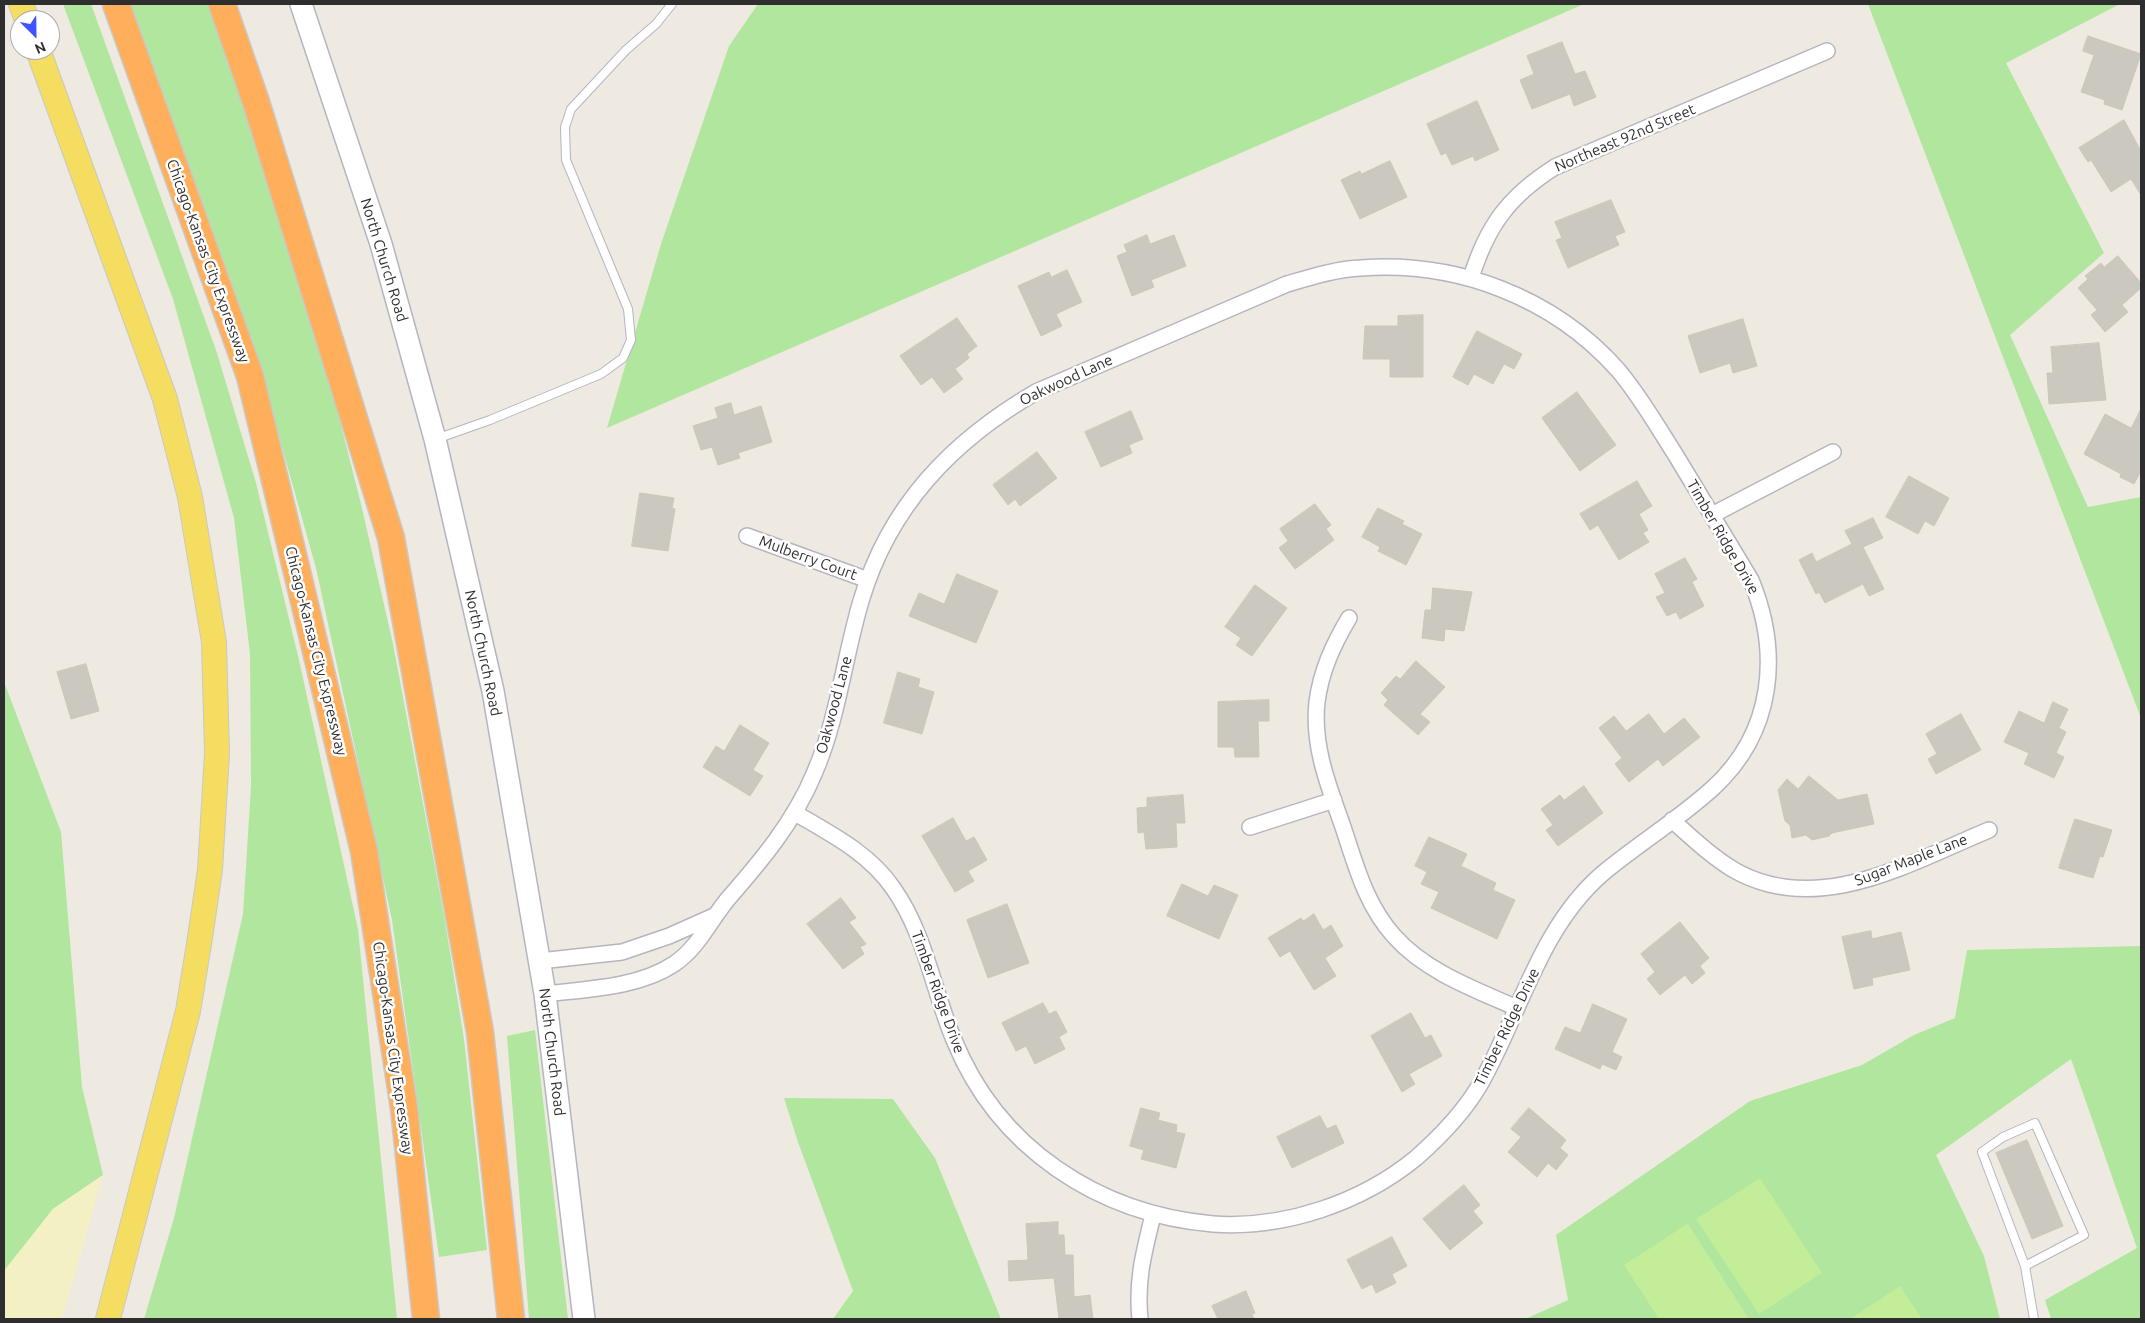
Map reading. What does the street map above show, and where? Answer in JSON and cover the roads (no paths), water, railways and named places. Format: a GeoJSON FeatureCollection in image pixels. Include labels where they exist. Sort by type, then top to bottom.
{"type":"FeatureCollection","features":[{"type":"Feature","properties":{"kind":"highway","name":"Chicago-Kansas City Expressway"},"geometry":{"type":"LineString","coordinates":[[116,4],[250,376],[364,851],[404,1108],[426,1319]]}},
{"type":"Feature","properties":{"kind":"highway"},"geometry":{"type":"LineString","coordinates":[[222,4],[256,102],[391,538],[480,1032],[511,1319]]}},
{"type":"Feature","properties":{"kind":"main road","name":"North Church Road"},"geometry":{"type":"LineString","coordinates":[[301,4],[381,244],[435,439],[493,691],[545,994],[584,1319]]}},
{"type":"Feature","properties":{"kind":"main road"},"geometry":{"type":"LineString","coordinates":[[42,60],[165,399],[190,497],[214,642],[217,753],[210,870],[200,944],[188,1011],[108,1319]]}},
{"type":"Feature","properties":{"kind":"street","name":"Northeast 92nd Street"},"geometry":{"type":"LineString","coordinates":[[1470,278],[1479,251],[1490,228],[1510,202],[1531,183],[1555,167],[1827,51]]}},
{"type":"Feature","properties":{"kind":"street","name":"Oakwood Lane"},"geometry":{"type":"LineString","coordinates":[[545,994],[605,987],[646,977],[675,964],[698,941],[714,916],[769,852],[795,813],[815,773],[828,733],[868,580],[899,518],[920,488],[943,461],[970,436],[1004,410],[1036,392],[1287,284],[1328,272],[1397,266],[1440,271],[1470,278]]}},
{"type":"Feature","properties":{"kind":"street","name":"Timber Ridge Drive"},"geometry":{"type":"LineString","coordinates":[[795,813],[852,846],[872,863],[892,886],[908,912],[953,1038],[966,1066],[985,1098],[1029,1148],[1089,1190],[1122,1204],[1187,1222],[1259,1223],[1320,1210],[1353,1197],[1385,1180],[1415,1158],[1442,1134],[1480,1085],[1548,940],[1567,911],[1607,870],[1714,787],[1734,765],[1749,742],[1760,716],[1768,687],[1770,660],[1768,635],[1762,606],[1751,580],[1640,399],[1618,370],[1594,346],[1558,318],[1530,301],[1496,286],[1470,278]]}},
{"type":"Feature","properties":{"kind":"street"},"geometry":{"type":"LineString","coordinates":[[1712,515],[1833,452]]}},
{"type":"Feature","properties":{"kind":"street","name":"Mulberry Court"},"geometry":{"type":"LineString","coordinates":[[747,536],[868,580]]}},
{"type":"Feature","properties":{"kind":"street"},"geometry":{"type":"LineString","coordinates":[[1349,618],[1330,652],[1322,674],[1317,703],[1317,734],[1322,764],[1364,890],[1377,914],[1394,936],[1416,957],[1439,972],[1517,1008]]}},
{"type":"Feature","properties":{"kind":"street"},"geometry":{"type":"LineString","coordinates":[[1250,827],[1334,800]]}},
{"type":"Feature","properties":{"kind":"street","name":"Sugar Maple Lane"},"geometry":{"type":"LineString","coordinates":[[1672,820],[1711,855],[1736,871],[1760,881],[1785,887],[1817,889],[1845,886],[1870,878],[1989,830]]}},
{"type":"Feature","properties":{"kind":"street","name":"Oakwood Lane"},"geometry":{"type":"LineString","coordinates":[[540,961],[622,952],[668,936],[714,916]]}},
{"type":"Feature","properties":{"kind":"street"},"geometry":{"type":"LineString","coordinates":[[1140,1319],[1138,1295],[1140,1268],[1153,1214]]}},
{"type":"Feature","properties":{"kind":"lane"},"geometry":{"type":"LineString","coordinates":[[435,439],[490,420],[601,374],[623,358],[630,340],[628,309],[566,160],[564,127],[571,109],[626,50],[656,24],[672,4]]}},
{"type":"Feature","properties":{"kind":"lane"},"geometry":{"type":"LineString","coordinates":[[2026,1266],[2084,1235],[2035,1123],[2003,1137],[1982,1152],[2026,1266],[2034,1319]]}}]}
